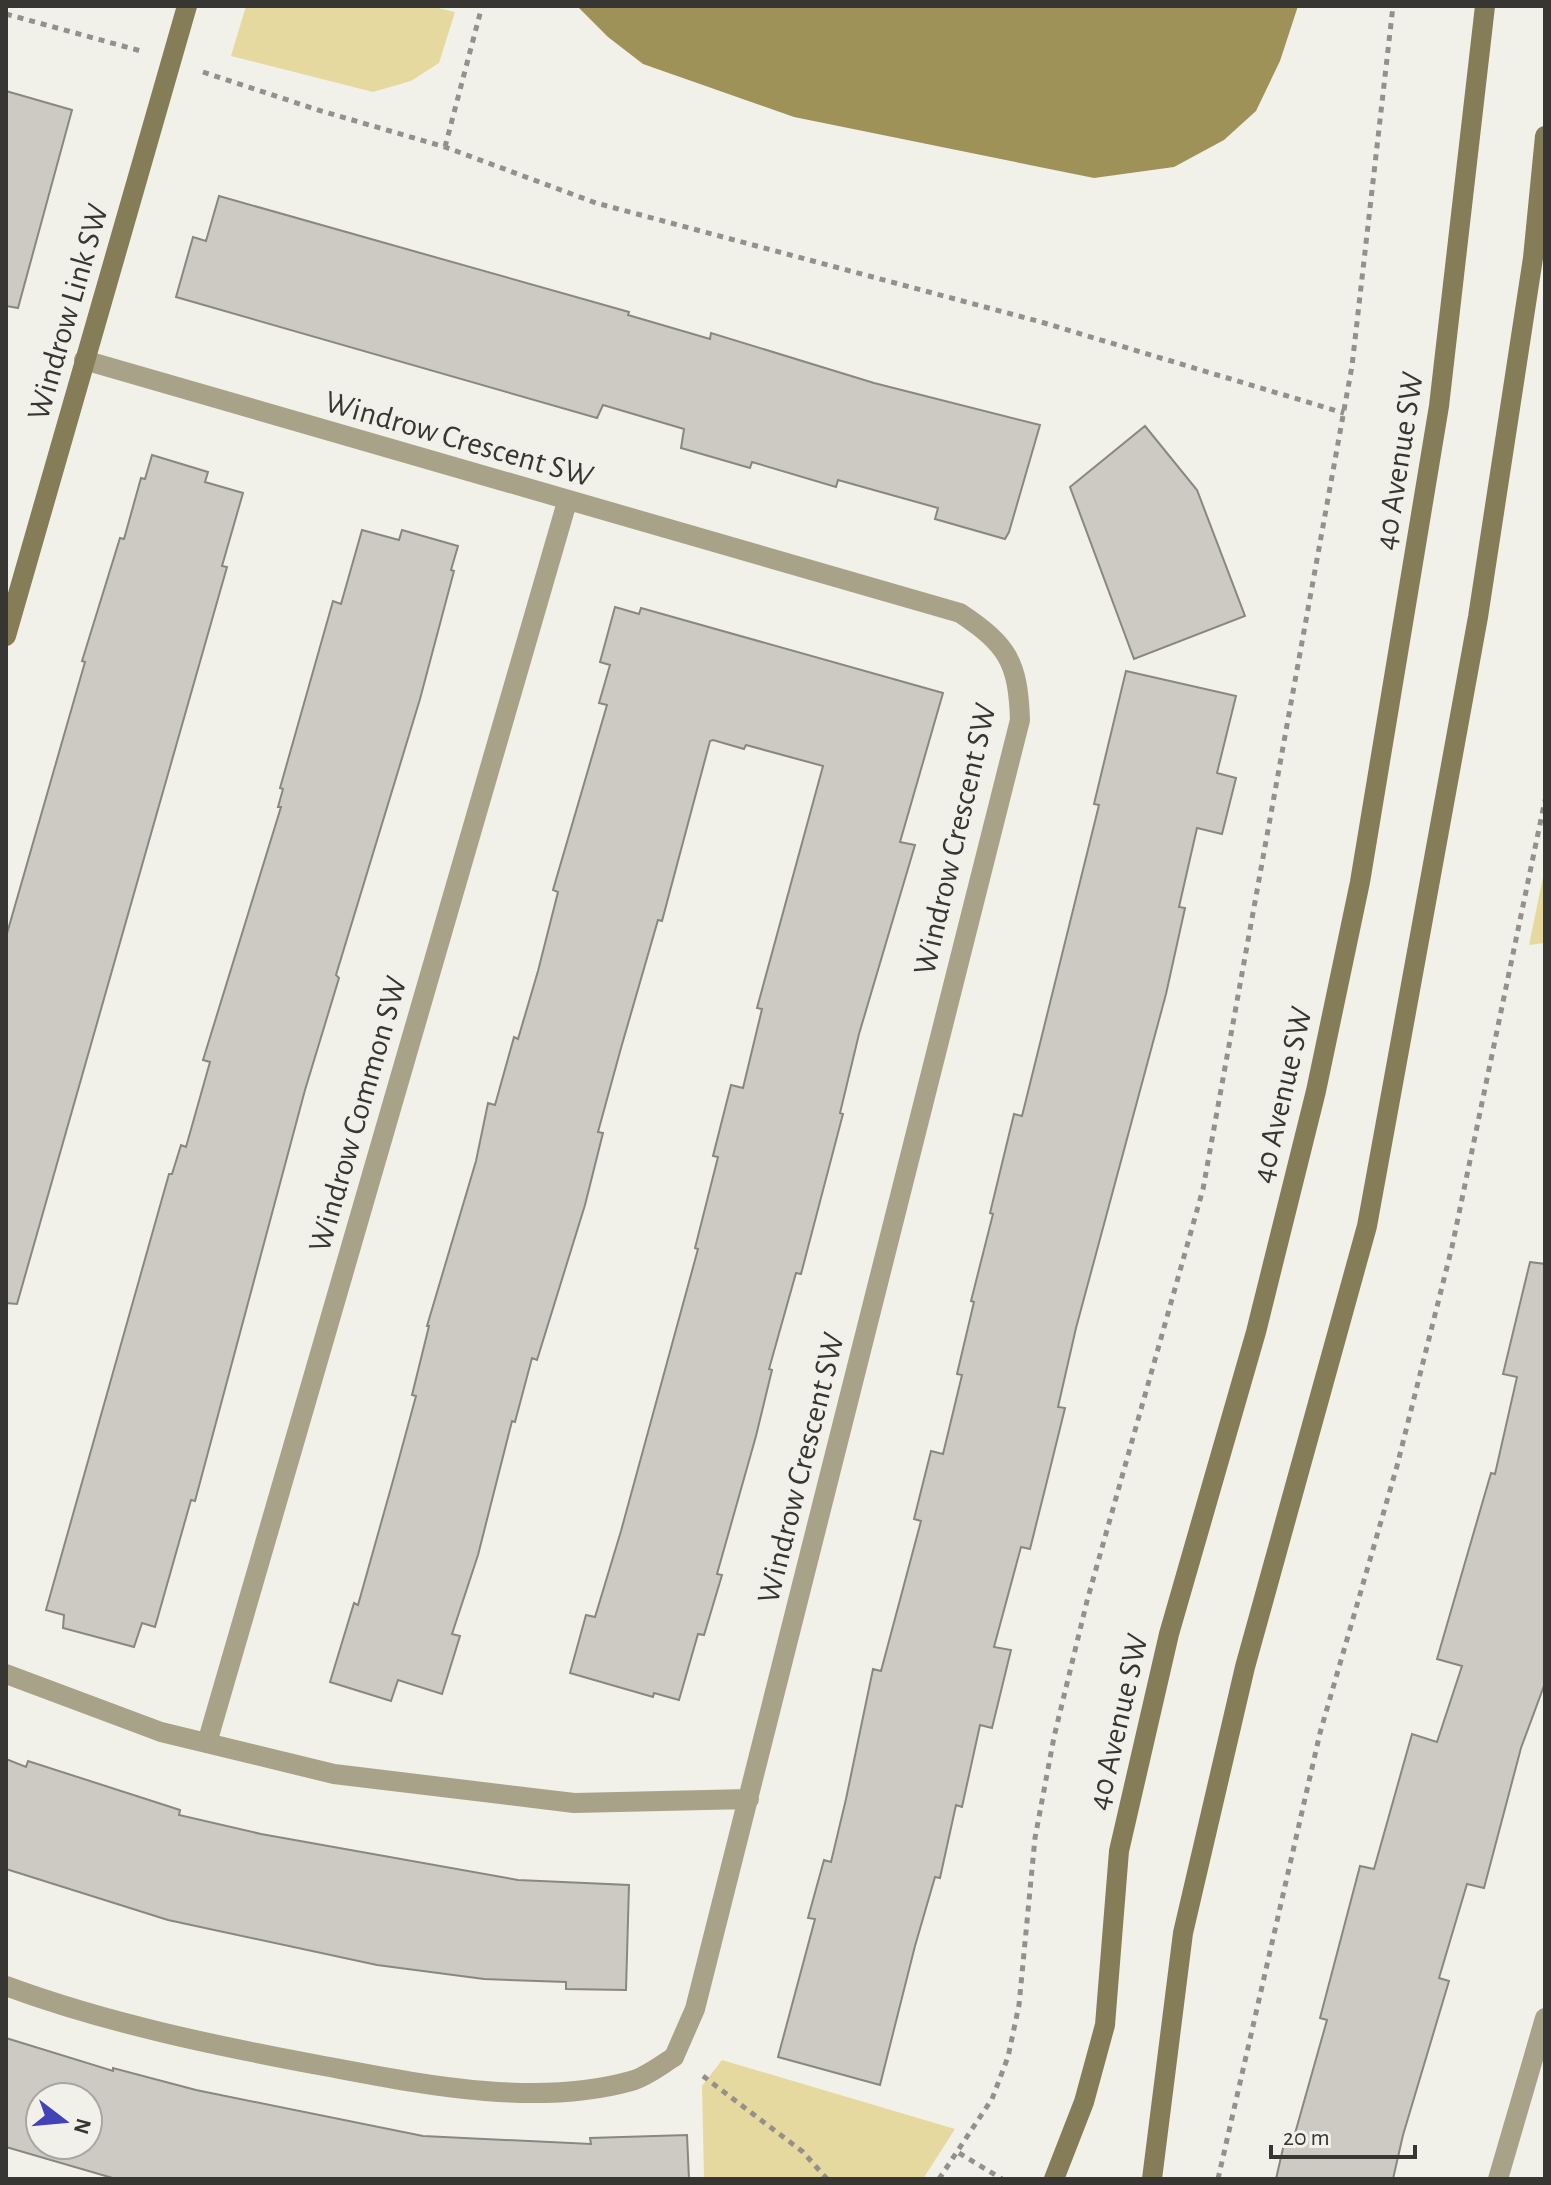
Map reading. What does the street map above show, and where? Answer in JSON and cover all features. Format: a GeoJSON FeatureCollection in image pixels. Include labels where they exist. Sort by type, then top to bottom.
{"type":"FeatureCollection","features":[{"type":"Feature","properties":{"kind":"main road","name":"Windrow Link SW"},"geometry":{"type":"LineString","coordinates":[[6,636],[187,6]]}},
{"type":"Feature","properties":{"kind":"main road","name":"40 Avenue SW"},"geometry":{"type":"LineString","coordinates":[[1054,2179],[1084,2102],[1105,2025],[1119,1851],[1169,1634],[1256,1332],[1290,1196],[1360,882],[1439,406],[1485,6]]}},
{"type":"Feature","properties":{"kind":"main road"},"geometry":{"type":"LineString","coordinates":[[1152,2179],[1183,1933],[1245,1667],[1367,1226],[1478,617],[1533,258],[1545,136]]}},
{"type":"Feature","properties":{"kind":"street","name":"Windrow Crescent SW"},"geometry":{"type":"LineString","coordinates":[[6,1986],[46,2001],[206,2044],[458,2091],[575,2090],[634,2081],[674,2057],[695,2009],[1020,720],[1019,677],[993,635],[960,613],[567,502],[84,360]]}},
{"type":"Feature","properties":{"kind":"street","name":"Windrow Common SW"},"geometry":{"type":"LineString","coordinates":[[207,1743],[567,502]]}},
{"type":"Feature","properties":{"kind":"street"},"geometry":{"type":"LineString","coordinates":[[6,1674],[161,1732],[334,1774],[574,1803],[749,1799]]}},
{"type":"Feature","properties":{"kind":"street"},"geometry":{"type":"LineString","coordinates":[[1498,2179],[1539,2066],[1545,2018]]}},
{"type":"Feature","properties":{"kind":"path"},"geometry":{"type":"LineString","coordinates":[[445,147],[482,6]]}},
{"type":"Feature","properties":{"kind":"path"},"geometry":{"type":"LineString","coordinates":[[939,2179],[992,2099],[1008,2057],[1019,2005],[1035,1838],[1054,1737],[1087,1601],[1203,1189],[1344,413],[1393,6]]}},
{"type":"Feature","properties":{"kind":"path"},"geometry":{"type":"LineString","coordinates":[[6,14],[172,61],[318,110],[445,147],[596,203],[1041,322],[1344,413]]}},
{"type":"Feature","properties":{"kind":"path"},"geometry":{"type":"LineString","coordinates":[[1218,2179],[1320,1733],[1397,1466],[1452,1247],[1545,800]]}},
{"type":"Feature","properties":{"kind":"path"},"geometry":{"type":"LineString","coordinates":[[703,2076],[803,2152],[827,2179]]}},
{"type":"Feature","properties":{"kind":"path"},"geometry":{"type":"LineString","coordinates":[[959,2153],[1002,2179]]}},
{"type":"Feature","properties":{"kind":"shaded area"},"geometry":{"type":"Polygon","coordinates":[[[246,6],[430,6],[455,12],[439,63],[411,81],[373,92],[231,56],[246,6]]]}},
{"type":"Feature","properties":{"kind":"shaded area"},"geometry":{"type":"Polygon","coordinates":[[[577,6],[1298,6],[1280,61],[1256,111],[1224,140],[1174,167],[1094,178],[794,117],[643,64],[608,37],[577,6]]]}},
{"type":"Feature","properties":{"kind":"shaded area"},"geometry":{"type":"Polygon","coordinates":[[[1545,867],[1545,943],[1529,945],[1545,867]]]}},
{"type":"Feature","properties":{"kind":"shaded area"},"geometry":{"type":"Polygon","coordinates":[[[722,2060],[955,2129],[923,2179],[704,2179],[702,2086],[722,2060]]]}},
{"type":"Feature","properties":{"kind":"building"},"geometry":{"type":"Polygon","coordinates":[[[6,91],[72,110],[18,308],[6,306],[6,91]]]}},
{"type":"Feature","properties":{"kind":"building"},"geometry":{"type":"Polygon","coordinates":[[[219,196],[629,312],[628,315],[710,339],[711,333],[874,383],[1040,425],[1009,532],[1005,539],[935,519],[938,508],[838,480],[836,487],[752,462],[750,468],[681,448],[684,429],[603,405],[597,418],[176,297],[193,237],[206,241],[219,196]]]}},
{"type":"Feature","properties":{"kind":"building"},"geometry":{"type":"Polygon","coordinates":[[[1145,426],[1197,490],[1245,616],[1134,659],[1070,487],[1145,426]]]}},
{"type":"Feature","properties":{"kind":"building"},"geometry":{"type":"Polygon","coordinates":[[[152,455],[208,472],[205,482],[243,493],[222,566],[227,567],[17,1304],[6,1303],[6,937],[85,662],[82,661],[120,538],[124,539],[141,478],[145,479],[152,455]]]}},
{"type":"Feature","properties":{"kind":"building"},"geometry":{"type":"Polygon","coordinates":[[[362,530],[399,540],[402,530],[458,546],[451,570],[454,571],[420,699],[336,975],[339,978],[305,1090],[195,1501],[191,1500],[155,1627],[142,1623],[134,1647],[63,1628],[64,1615],[46,1610],[169,1174],[172,1174],[181,1145],[186,1147],[210,1062],[203,1060],[281,807],[278,807],[283,789],[280,788],[333,601],[341,604],[362,530]]]}},
{"type":"Feature","properties":{"kind":"building"},"geometry":{"type":"Polygon","coordinates":[[[615,607],[639,614],[641,608],[943,693],[900,842],[915,845],[859,1034],[840,1113],[843,1114],[801,1274],[796,1273],[769,1369],[772,1370],[756,1436],[717,1574],[722,1575],[704,1635],[698,1634],[679,1700],[654,1693],[653,1697],[570,1673],[586,1615],[595,1617],[621,1531],[698,1249],[695,1248],[718,1157],[713,1156],[731,1085],[743,1088],[762,1009],[757,1008],[823,766],[746,745],[744,749],[713,740],[710,741],[662,921],[658,920],[621,1048],[598,1132],[603,1133],[585,1205],[537,1360],[532,1358],[515,1422],[512,1421],[478,1555],[452,1634],[460,1636],[442,1694],[398,1680],[391,1701],[330,1682],[354,1603],[358,1605],[394,1477],[416,1396],[412,1395],[427,1326],[476,1161],[488,1103],[495,1105],[514,1037],[518,1039],[538,971],[558,892],[553,890],[607,705],[599,703],[610,665],[600,662],[615,607]]]}},
{"type":"Feature","properties":{"kind":"building"},"geometry":{"type":"Polygon","coordinates":[[[1126,671],[1236,696],[1217,773],[1236,778],[1222,834],[1197,828],[1179,907],[1185,908],[1166,994],[1076,1328],[1058,1407],[1065,1408],[1047,1481],[1030,1549],[1021,1547],[994,1647],[1011,1650],[992,1728],[980,1725],[962,1807],[956,1805],[940,1878],[935,1877],[915,1946],[880,2085],[778,2057],[815,1919],[808,1918],[824,1860],[831,1862],[873,1669],[881,1671],[921,1521],[914,1519],[931,1451],[943,1454],[962,1375],[957,1374],[993,1214],[990,1213],[1014,1114],[1022,1116],[1099,805],[1094,804],[1126,671]]]}},
{"type":"Feature","properties":{"kind":"building"},"geometry":{"type":"Polygon","coordinates":[[[1530,1262],[1545,1264],[1545,1683],[1521,1748],[1484,1888],[1467,1884],[1439,1978],[1449,1981],[1393,2179],[1276,2179],[1286,2135],[1294,2137],[1327,2020],[1320,2018],[1360,1866],[1374,1869],[1412,1734],[1437,1742],[1462,1666],[1437,1659],[1491,1473],[1495,1474],[1517,1377],[1503,1374],[1530,1262]]]}},
{"type":"Feature","properties":{"kind":"building"},"geometry":{"type":"Polygon","coordinates":[[[6,1759],[26,1767],[28,1761],[180,1810],[179,1815],[261,1834],[518,1880],[629,1885],[626,1990],[566,1989],[566,1982],[484,1979],[377,1965],[168,1920],[6,1869],[6,1759]]]}},
{"type":"Feature","properties":{"kind":"building"},"geometry":{"type":"Polygon","coordinates":[[[6,2038],[113,2071],[113,2068],[196,2090],[423,2136],[591,2144],[590,2138],[687,2135],[689,2179],[116,2179],[54,2161],[104,2161],[104,2081],[24,2081],[24,2152],[6,2147],[6,2038]]]}}]}
